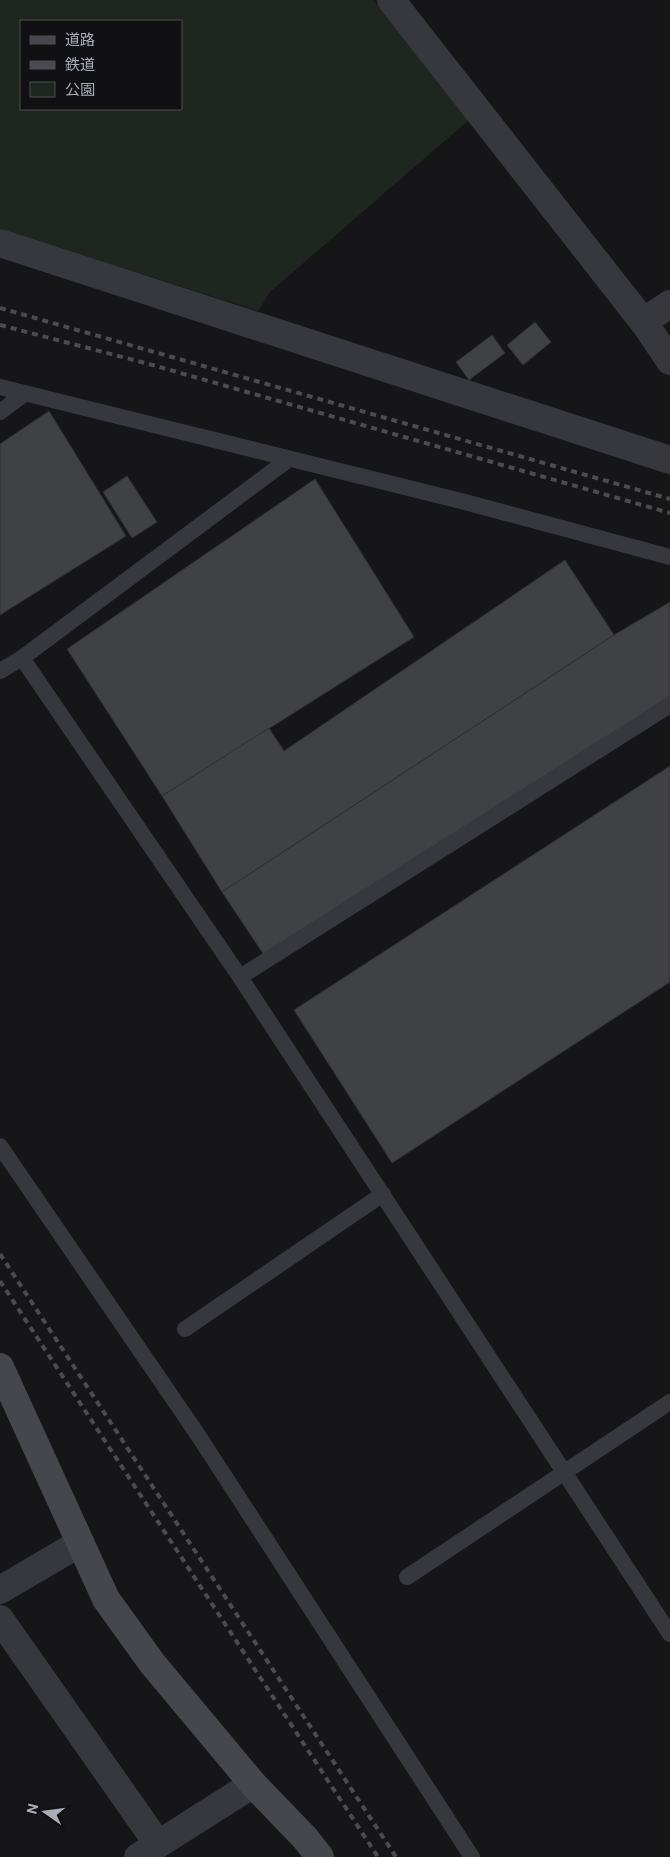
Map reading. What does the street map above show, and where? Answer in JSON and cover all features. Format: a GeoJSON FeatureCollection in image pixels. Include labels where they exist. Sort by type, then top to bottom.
{"type":"FeatureCollection","features":[{"type":"Feature","properties":{"kind":"street"},"geometry":{"type":"LineString","coordinates":[[392,0],[645,324],[670,361]]}},
{"type":"Feature","properties":{"kind":"street"},"geometry":{"type":"LineString","coordinates":[[0,243],[670,460]]}},
{"type":"Feature","properties":{"kind":"street"},"geometry":{"type":"LineString","coordinates":[[645,324],[655,314],[670,304]]}},
{"type":"Feature","properties":{"kind":"street"},"geometry":{"type":"LineString","coordinates":[[0,1367],[106,1599],[152,1663],[253,1784],[305,1838],[320,1857]]}},
{"type":"Feature","properties":{"kind":"street"},"geometry":{"type":"LineString","coordinates":[[0,1590],[80,1543]]}},
{"type":"Feature","properties":{"kind":"street"},"geometry":{"type":"LineString","coordinates":[[0,1619],[148,1851],[253,1784]]}},
{"type":"Feature","properties":{"kind":"lane"},"geometry":{"type":"LineString","coordinates":[[0,387],[460,501],[670,557]]}},
{"type":"Feature","properties":{"kind":"lane"},"geometry":{"type":"LineString","coordinates":[[0,412],[24,394]]}},
{"type":"Feature","properties":{"kind":"lane"},"geometry":{"type":"LineString","coordinates":[[0,672],[22,658],[289,460]]}},
{"type":"Feature","properties":{"kind":"lane"},"geometry":{"type":"LineString","coordinates":[[22,658],[240,977],[670,1634]]}},
{"type":"Feature","properties":{"kind":"lane"},"geometry":{"type":"LineString","coordinates":[[240,977],[670,704]]}},
{"type":"Feature","properties":{"kind":"lane"},"geometry":{"type":"LineString","coordinates":[[0,1146],[198,1435],[472,1857]]}},
{"type":"Feature","properties":{"kind":"lane"},"geometry":{"type":"LineString","coordinates":[[186,1329],[383,1194]]}},
{"type":"Feature","properties":{"kind":"lane"},"geometry":{"type":"LineString","coordinates":[[407,1577],[670,1402]]}},
{"type":"Feature","properties":{"kind":"green space"},"geometry":{"type":"Polygon","coordinates":[[[0,0],[373,0],[470,119],[270,292],[258,311],[0,229],[0,0]]]}},
{"type":"Feature","properties":{"kind":"building"},"geometry":{"type":"Polygon","coordinates":[[[535,322],[551,342],[523,365],[507,345],[535,322]]]}},
{"type":"Feature","properties":{"kind":"building"},"geometry":{"type":"Polygon","coordinates":[[[492,335],[505,353],[469,380],[456,362],[492,335]]]}},
{"type":"Feature","properties":{"kind":"building"},"geometry":{"type":"Polygon","coordinates":[[[49,411],[126,536],[0,615],[0,444],[49,411]]]}},
{"type":"Feature","properties":{"kind":"building"},"geometry":{"type":"Polygon","coordinates":[[[127,476],[157,522],[132,538],[103,492],[127,476]]]}},
{"type":"Feature","properties":{"kind":"building"},"geometry":{"type":"Polygon","coordinates":[[[315,479],[414,637],[162,796],[67,649],[315,479]]]}},
{"type":"Feature","properties":{"kind":"building"},"geometry":{"type":"Polygon","coordinates":[[[565,560],[614,635],[222,892],[162,796],[269,728],[284,751],[565,560]]]}},
{"type":"Feature","properties":{"kind":"building"},"geometry":{"type":"Polygon","coordinates":[[[670,602],[670,696],[266,958],[222,892],[614,635],[670,602]]]}},
{"type":"Feature","properties":{"kind":"building"},"geometry":{"type":"Polygon","coordinates":[[[670,766],[670,982],[392,1163],[294,1010],[670,766]]]}},
{"type":"Feature","properties":{"kind":"railway"},"geometry":{"type":"LineString","coordinates":[[0,308],[670,499]]}},
{"type":"Feature","properties":{"kind":"railway"},"geometry":{"type":"LineString","coordinates":[[0,325],[149,364],[670,513]]}},
{"type":"Feature","properties":{"kind":"railway"},"geometry":{"type":"LineString","coordinates":[[0,1254],[396,1857]]}},
{"type":"Feature","properties":{"kind":"railway"},"geometry":{"type":"LineString","coordinates":[[0,1281],[378,1857]]}}]}
